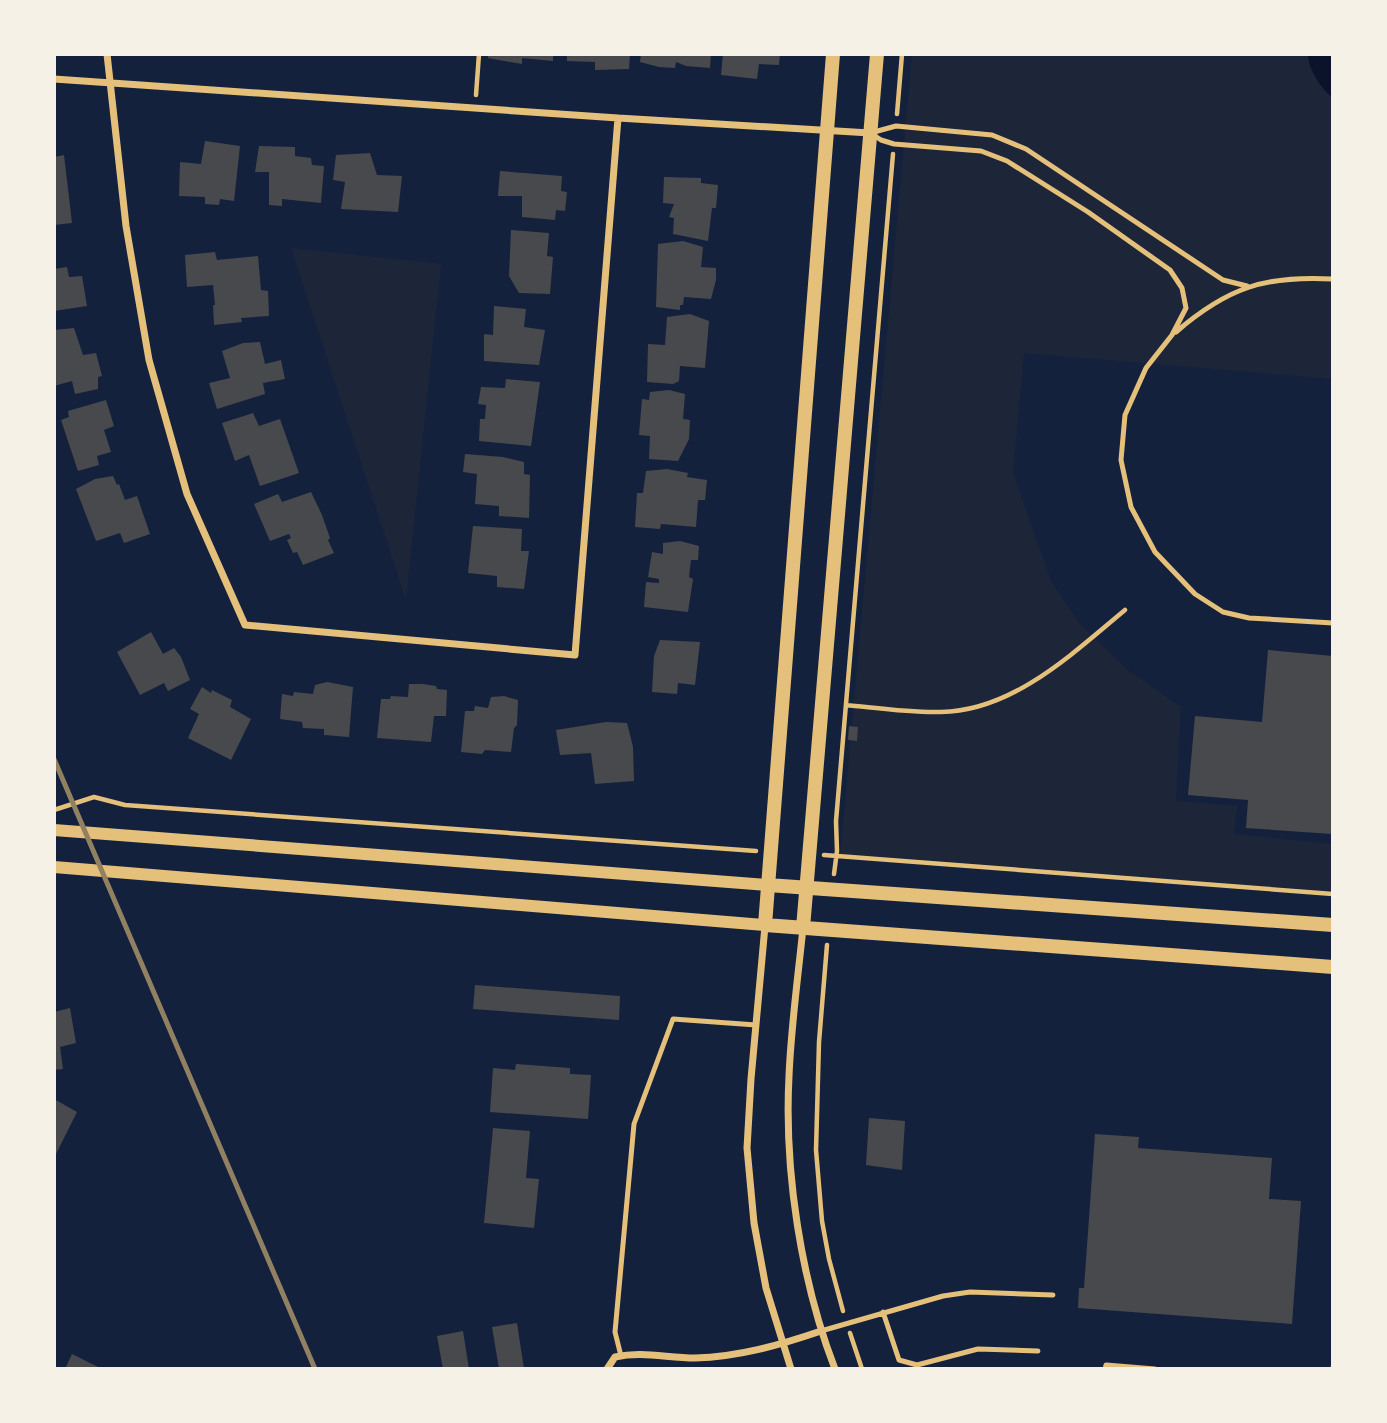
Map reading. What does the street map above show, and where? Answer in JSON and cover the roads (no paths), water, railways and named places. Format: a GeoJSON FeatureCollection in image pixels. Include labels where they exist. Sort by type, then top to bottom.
{"type":"FeatureCollection","features":[{"type":"Feature","properties":{"kind":"main road"},"geometry":{"type":"LineString","coordinates":[[833,54],[765,925],[1333,967]]}},
{"type":"Feature","properties":{"kind":"main road"},"geometry":{"type":"LineString","coordinates":[[803,928],[877,54]]}},
{"type":"Feature","properties":{"kind":"main road"},"geometry":{"type":"LineString","coordinates":[[768,885],[1333,925]]}},
{"type":"Feature","properties":{"kind":"street"},"geometry":{"type":"LineString","coordinates":[[107,54],[126,226],[149,360],[187,494],[246,625],[575,655],[618,118]]}},
{"type":"Feature","properties":{"kind":"street"},"geometry":{"type":"LineString","coordinates":[[54,79],[871,133]]}},
{"type":"Feature","properties":{"kind":"street"},"geometry":{"type":"LineString","coordinates":[[54,831],[768,885]]}},
{"type":"Feature","properties":{"kind":"street"},"geometry":{"type":"LineString","coordinates":[[54,867],[765,925],[747,1148],[766,1288],[791,1369]]}},
{"type":"Feature","properties":{"kind":"street"},"geometry":{"type":"LineString","coordinates":[[803,928],[789,1078],[791,1152],[798,1224],[808,1279],[821,1331],[835,1369]]}},
{"type":"Feature","properties":{"kind":"street"},"geometry":{"type":"LineString","coordinates":[[607,1369],[615,1357],[634,1353],[694,1358],[741,1353],[783,1345],[821,1331]]}},
{"type":"Feature","properties":{"kind":"lane"},"geometry":{"type":"LineString","coordinates":[[871,133],[896,126],[992,135],[1026,149],[1223,280],[1247,286]]}},
{"type":"Feature","properties":{"kind":"lane"},"geometry":{"type":"LineString","coordinates":[[871,133],[894,144],[981,151],[1007,161],[1088,212],[1170,270],[1182,288],[1186,308],[1172,335],[1146,368],[1125,415],[1121,460],[1131,507],[1155,552],[1195,594],[1223,612],[1249,618],[1333,623]]}},
{"type":"Feature","properties":{"kind":"lane"},"geometry":{"type":"LineString","coordinates":[[1172,335],[1202,310],[1247,286],[1305,277],[1333,279]]}},
{"type":"Feature","properties":{"kind":"lane"},"geometry":{"type":"LineString","coordinates":[[621,1356],[615,1332],[634,1124],[673,1019],[756,1025]]}},
{"type":"Feature","properties":{"kind":"lane"},"geometry":{"type":"LineString","coordinates":[[821,1331],[933,1298],[970,1292],[1053,1295]]}},
{"type":"Feature","properties":{"kind":"lane"},"geometry":{"type":"LineString","coordinates":[[883,1312],[898,1360],[917,1365],[978,1349],[1038,1351]]}},
{"type":"Feature","properties":{"kind":"lane"},"geometry":{"type":"LineString","coordinates":[[1105,1369],[1106,1365],[1155,1369]]}},
{"type":"Feature","properties":{"kind":"railway"},"geometry":{"type":"LineString","coordinates":[[54,759],[315,1369]]}}]}
